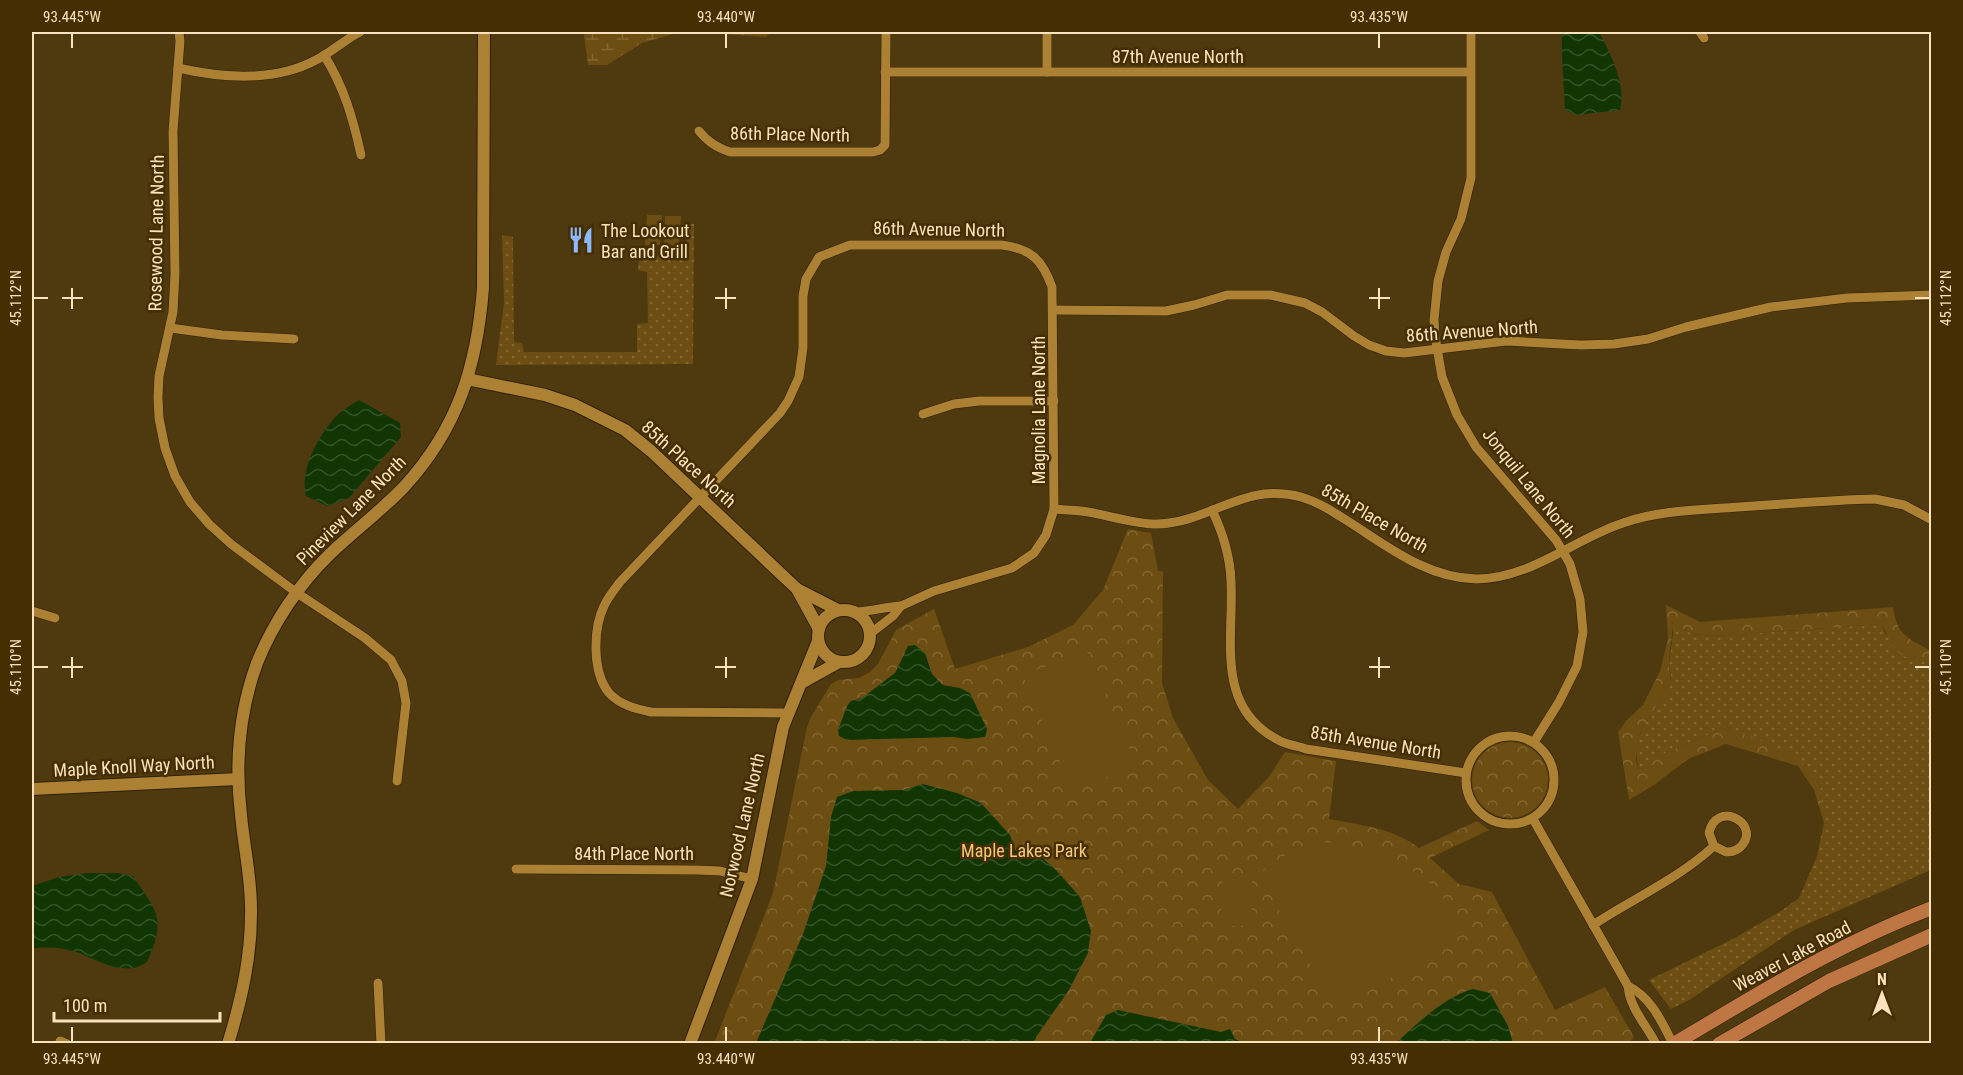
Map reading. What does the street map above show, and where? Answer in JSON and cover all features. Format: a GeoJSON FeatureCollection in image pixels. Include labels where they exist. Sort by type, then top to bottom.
{"type":"FeatureCollection","features":[{"type":"Feature","properties":{"kind":"main road","name":"Weaver Lake Road"},"geometry":{"type":"LineString","coordinates":[[1673,1044],[1761,990],[1834,951],[1932,908]]}},
{"type":"Feature","properties":{"kind":"main road"},"geometry":{"type":"LineString","coordinates":[[1719,1044],[1829,981],[1932,935]]}},
{"type":"Feature","properties":{"kind":"street","name":"Rosewood Lane North"},"geometry":{"type":"LineString","coordinates":[[179,32],[173,131],[175,274],[173,312],[159,376],[158,397],[159,418],[165,448],[175,476],[190,502],[209,524],[231,544],[297,593],[384,652],[397,669],[405,692],[406,703],[397,781]]}},
{"type":"Feature","properties":{"kind":"street"},"geometry":{"type":"LineString","coordinates":[[178,68],[222,74],[270,74],[293,70],[324,55],[360,32]]}},
{"type":"Feature","properties":{"kind":"street","name":"Pineview Lane North"},"geometry":{"type":"LineString","coordinates":[[228,1044],[245,982],[250,948],[251,913],[238,779],[240,734],[257,664],[270,635],[297,593],[330,554],[403,488],[419,469],[447,428],[467,379],[480,324],[483,288],[484,32]]}},
{"type":"Feature","properties":{"kind":"street"},"geometry":{"type":"LineString","coordinates":[[885,72],[886,32]]}},
{"type":"Feature","properties":{"kind":"street"},"geometry":{"type":"LineString","coordinates":[[1047,32],[1047,72]]}},
{"type":"Feature","properties":{"kind":"street","name":"Jonquil Lane North"},"geometry":{"type":"LineString","coordinates":[[1471,32],[1471,178],[1461,219],[1446,252],[1437,281],[1434,320],[1436,350],[1449,397],[1468,434],[1485,458],[1543,523],[1563,551],[1570,564],[1580,599],[1583,632],[1577,666],[1559,702],[1534,742]]}},
{"type":"Feature","properties":{"kind":"street"},"geometry":{"type":"LineString","coordinates":[[324,55],[346,96],[361,155]]}},
{"type":"Feature","properties":{"kind":"street","name":"87th Avenue North"},"geometry":{"type":"LineString","coordinates":[[885,72],[1470,72]]}},
{"type":"Feature","properties":{"kind":"street","name":"86th Place North"},"geometry":{"type":"LineString","coordinates":[[699,131],[707,141],[730,152],[873,152],[880,150],[885,145],[885,72]]}},
{"type":"Feature","properties":{"kind":"street","name":"86th Avenue North"},"geometry":{"type":"LineString","coordinates":[[700,497],[780,413],[795,389],[802,362],[806,279],[819,256],[850,244],[1018,247],[1034,256],[1046,269],[1052,287],[1053,310],[1166,311],[1227,296],[1270,295],[1305,303],[1322,312],[1369,345],[1386,351],[1404,353],[1506,341],[1581,345],[1614,344],[1648,339],[1686,327],[1771,308],[1846,298],[1932,295]]}},
{"type":"Feature","properties":{"kind":"street","name":"Magnolia Lane North"},"geometry":{"type":"LineString","coordinates":[[1053,310],[1054,509]]}},
{"type":"Feature","properties":{"kind":"street"},"geometry":{"type":"LineString","coordinates":[[170,328],[222,335],[294,339]]}},
{"type":"Feature","properties":{"kind":"street","name":"85th Place North"},"geometry":{"type":"LineString","coordinates":[[467,379],[545,395],[595,413],[625,430],[651,451],[797,589],[838,610]]}},
{"type":"Feature","properties":{"kind":"street"},"geometry":{"type":"LineString","coordinates":[[923,414],[954,404],[979,401],[1054,401]]}},
{"type":"Feature","properties":{"kind":"street","name":"85th Place North"},"geometry":{"type":"LineString","coordinates":[[1054,509],[1081,511],[1156,524],[1177,522],[1252,495],[1271,493],[1301,497],[1320,504],[1417,564],[1453,576],[1476,579],[1497,577],[1544,561],[1624,522],[1682,511],[1875,499],[1904,505],[1932,520]]}},
{"type":"Feature","properties":{"kind":"street"},"geometry":{"type":"LineString","coordinates":[[700,497],[610,594],[598,626],[597,661],[601,677],[609,692],[621,703],[636,710],[651,712],[788,712]]}},
{"type":"Feature","properties":{"kind":"street"},"geometry":{"type":"LineString","coordinates":[[856,612],[901,606],[934,591],[1012,568],[1034,553],[1046,535],[1054,509]]}},
{"type":"Feature","properties":{"kind":"street","name":"85th Avenue North"},"geometry":{"type":"LineString","coordinates":[[1212,510],[1225,542],[1230,573],[1230,660],[1233,685],[1245,712],[1267,733],[1281,742],[1466,773]]}},
{"type":"Feature","properties":{"kind":"street","name":"85th Place North"},"geometry":{"type":"LineString","coordinates":[[797,589],[818,634]]}},
{"type":"Feature","properties":{"kind":"street"},"geometry":{"type":"LineString","coordinates":[[871,633],[901,606]]}},
{"type":"Feature","properties":{"kind":"street"},"geometry":{"type":"LineString","coordinates":[[847,609],[856,612],[866,621],[871,633],[869,645],[862,656],[851,662],[839,662],[827,657],[819,647],[820,624],[827,615],[838,610],[847,609]]}},
{"type":"Feature","properties":{"kind":"street"},"geometry":{"type":"LineString","coordinates":[[32,611],[55,618]]}},
{"type":"Feature","properties":{"kind":"street","name":"Norwood Lane North"},"geometry":{"type":"LineString","coordinates":[[690,1044],[752,879],[783,727],[803,682],[818,634]]}},
{"type":"Feature","properties":{"kind":"street"},"geometry":{"type":"LineString","coordinates":[[803,682],[839,662]]}},
{"type":"Feature","properties":{"kind":"street"},"geometry":{"type":"LineString","coordinates":[[1506,736],[1521,737],[1534,742],[1546,753],[1553,766],[1555,781],[1552,796],[1544,809],[1533,819],[1512,825],[1491,821],[1474,807],[1466,785],[1466,773],[1471,759],[1480,747],[1492,739],[1506,736]]}},
{"type":"Feature","properties":{"kind":"street","name":"Maple Knoll Way North"},"geometry":{"type":"LineString","coordinates":[[32,789],[238,779]]}},
{"type":"Feature","properties":{"kind":"street"},"geometry":{"type":"LineString","coordinates":[[1731,816],[1742,823],[1745,829],[1745,839],[1737,849],[1726,852],[1714,846],[1709,833],[1714,822],[1719,818],[1731,816]]}},
{"type":"Feature","properties":{"kind":"street"},"geometry":{"type":"LineString","coordinates":[[1533,819],[1628,986],[1634,1009],[1656,1044]]}},
{"type":"Feature","properties":{"kind":"street"},"geometry":{"type":"LineString","coordinates":[[1593,925],[1668,881],[1695,863],[1714,846]]}},
{"type":"Feature","properties":{"kind":"street","name":"84th Place North"},"geometry":{"type":"LineString","coordinates":[[516,869],[697,870],[752,879]]}},
{"type":"Feature","properties":{"kind":"street"},"geometry":{"type":"LineString","coordinates":[[378,983],[381,1044]]}},
{"type":"Feature","properties":{"kind":"street"},"geometry":{"type":"LineString","coordinates":[[1628,986],[1647,999],[1673,1044]]}},
{"type":"Feature","properties":{"kind":"green space"},"geometry":{"type":"Polygon","coordinates":[[[585,32],[680,32],[642,43],[607,65],[588,65],[585,32]]]}},
{"type":"Feature","properties":{"kind":"green space"},"geometry":{"type":"Polygon","coordinates":[[[688,32],[772,32],[766,37],[688,32]]]}},
{"type":"Feature","properties":{"kind":"green space"},"geometry":{"type":"Polygon","coordinates":[[[647,215],[662,215],[660,245],[645,245],[647,215]]]}},
{"type":"Feature","properties":{"kind":"green space"},"geometry":{"type":"Polygon","coordinates":[[[665,216],[681,216],[679,246],[664,245],[665,216]]]}},
{"type":"Feature","properties":{"kind":"green space"},"geometry":{"type":"Polygon","coordinates":[[[687,224],[694,224],[693,364],[496,365],[504,303],[502,235],[513,237],[514,342],[522,343],[524,352],[637,352],[637,324],[648,323],[647,272],[638,270],[639,256],[676,257],[686,252],[687,224]]]}},
{"type":"Feature","properties":{"kind":"green space","name":"Maple Lakes Park"},"geometry":{"type":"Polygon","coordinates":[[[1128,529],[1151,533],[1158,571],[1163,571],[1162,683],[1173,718],[1208,780],[1238,809],[1269,777],[1285,752],[1336,761],[1329,819],[1387,832],[1419,848],[1477,821],[1489,830],[1430,858],[1459,884],[1492,892],[1555,1010],[1605,987],[1634,1037],[1628,1044],[714,1044],[773,893],[807,727],[831,684],[838,680],[859,678],[870,672],[878,664],[896,630],[934,609],[955,669],[1028,647],[1073,625],[1103,590],[1128,529]]]}},
{"type":"Feature","properties":{"kind":"green space"},"geometry":{"type":"Polygon","coordinates":[[[1666,605],[1700,622],[1893,607],[1897,624],[1901,630],[1910,639],[1931,651],[1931,660],[1903,656],[1891,644],[1882,624],[1715,636],[1693,634],[1672,623],[1670,684],[1667,693],[1646,722],[1639,737],[1636,754],[1639,771],[1667,752],[1725,728],[1778,748],[1802,763],[1812,773],[1821,789],[1824,823],[1814,790],[1798,766],[1726,744],[1688,759],[1654,785],[1629,800],[1618,732],[1643,705],[1660,671],[1668,639],[1666,605]]]}},
{"type":"Feature","properties":{"kind":"green space"},"geometry":{"type":"Polygon","coordinates":[[[1672,623],[1693,634],[1715,636],[1882,624],[1885,633],[1903,656],[1931,660],[1931,870],[1794,930],[1689,1000],[1671,1009],[1649,980],[1735,938],[1799,898],[1817,856],[1824,823],[1820,786],[1805,765],[1725,728],[1667,752],[1639,772],[1635,746],[1646,721],[1661,701],[1671,678],[1669,663],[1673,635],[1672,623]]]}},
{"type":"Feature","properties":{"kind":"green space"},"geometry":{"type":"Polygon","coordinates":[[[1086,649],[1136,765],[1073,792],[1023,676],[1086,649]]]}},
{"type":"Feature","properties":{"kind":"green space"},"geometry":{"type":"Polygon","coordinates":[[[1503,742],[1517,742],[1531,748],[1542,759],[1548,773],[1545,795],[1537,807],[1517,818],[1503,818],[1489,812],[1478,801],[1472,787],[1472,773],[1478,759],[1489,748],[1503,742]]]}},
{"type":"Feature","properties":{"kind":"green space"},"geometry":{"type":"Polygon","coordinates":[[[1321,842],[1367,850],[1414,871],[1441,896],[1462,935],[1342,1007],[1331,1003],[1268,890],[1262,872],[1289,853],[1321,842]]]}},
{"type":"Feature","properties":{"kind":"green space"},"geometry":{"type":"Polygon","coordinates":[[[1222,880],[1252,880],[1251,926],[1221,926],[1222,880]]]}},
{"type":"Feature","properties":{"kind":"water"},"geometry":{"type":"Polygon","coordinates":[[[1562,32],[1599,32],[1619,80],[1622,100],[1620,110],[1576,115],[1565,110],[1562,32]]]}},
{"type":"Feature","properties":{"kind":"water"},"geometry":{"type":"Polygon","coordinates":[[[359,400],[400,423],[401,437],[349,498],[327,506],[306,496],[307,466],[320,437],[332,421],[359,400]]]}},
{"type":"Feature","properties":{"kind":"water"},"geometry":{"type":"Polygon","coordinates":[[[915,645],[925,653],[932,674],[943,685],[960,688],[970,693],[987,729],[985,737],[847,740],[839,736],[838,730],[851,701],[862,698],[895,673],[908,646],[915,645]]]}},
{"type":"Feature","properties":{"kind":"water"},"geometry":{"type":"Polygon","coordinates":[[[923,784],[957,793],[981,803],[1010,835],[1015,850],[1039,855],[1080,897],[1091,931],[1088,953],[1069,990],[1036,1037],[1035,1043],[756,1043],[803,934],[826,866],[831,817],[837,797],[853,791],[903,790],[923,784]]]}},
{"type":"Feature","properties":{"kind":"water"},"geometry":{"type":"Polygon","coordinates":[[[87,873],[118,873],[133,876],[153,907],[158,925],[157,935],[147,962],[127,969],[67,950],[32,949],[32,886],[59,877],[87,873]]]}},
{"type":"Feature","properties":{"kind":"water"},"geometry":{"type":"Polygon","coordinates":[[[1473,989],[1490,993],[1508,1026],[1513,1043],[1396,1043],[1442,1004],[1473,989]]]}},
{"type":"Feature","properties":{"kind":"water"},"geometry":{"type":"Polygon","coordinates":[[[1118,1010],[1221,1032],[1230,1029],[1235,1039],[1243,1043],[1090,1043],[1106,1015],[1118,1010]]]}},
{"type":"Feature","properties":{"kind":"place","name":"The Lookout Bar and Grill"},"geometry":{"type":"Point","coordinates":[581,240]}}]}
